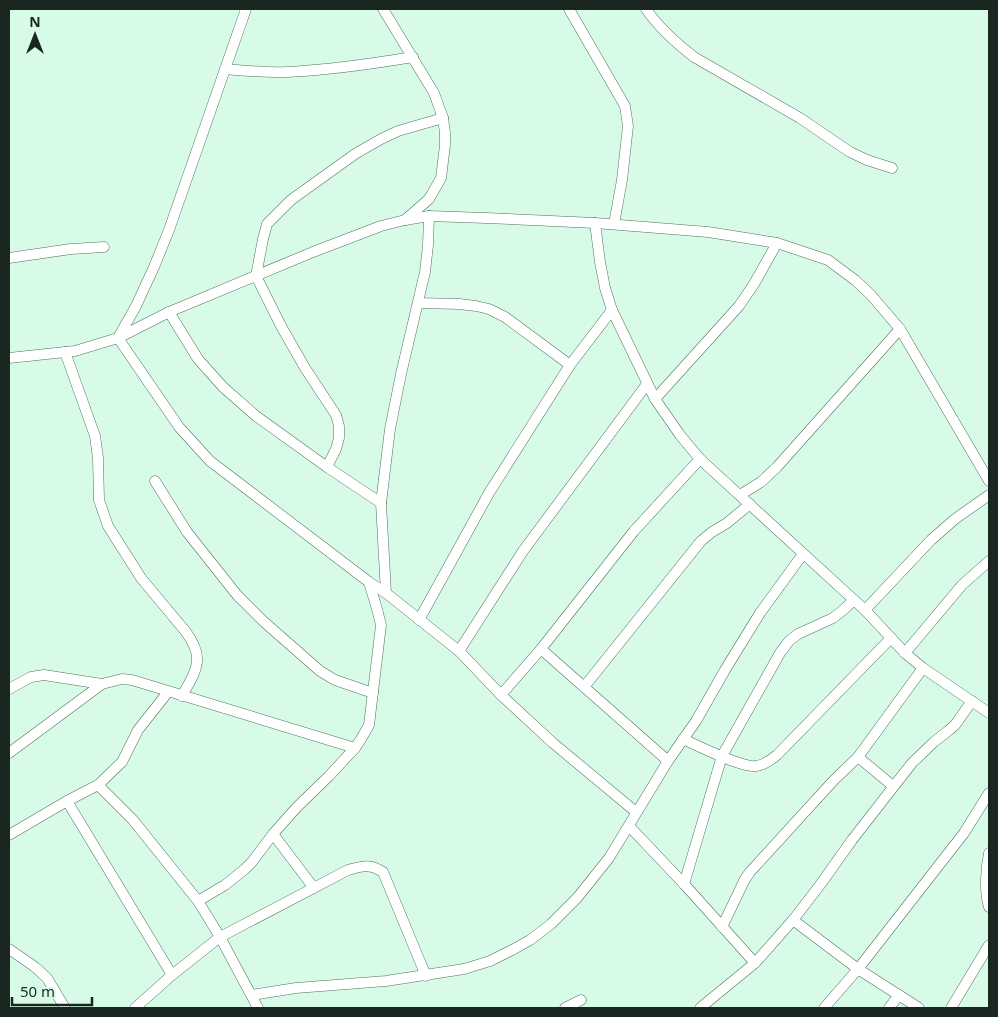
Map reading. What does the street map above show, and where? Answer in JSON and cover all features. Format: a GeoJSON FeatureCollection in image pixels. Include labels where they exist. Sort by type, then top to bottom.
{"type":"FeatureCollection","features":[{"type":"Feature","properties":{"kind":"street"},"geometry":{"type":"LineString","coordinates":[[118,338],[150,275],[169,230],[246,9]]}},
{"type":"Feature","properties":{"kind":"street"},"geometry":{"type":"LineString","coordinates":[[383,9],[432,88],[443,118],[445,133],[441,178],[429,199],[405,220]]}},
{"type":"Feature","properties":{"kind":"street"},"geometry":{"type":"LineString","coordinates":[[389,19],[395,9]]}},
{"type":"Feature","properties":{"kind":"street"},"geometry":{"type":"LineString","coordinates":[[569,9],[625,106],[628,126],[622,180],[614,224]]}},
{"type":"Feature","properties":{"kind":"street"},"geometry":{"type":"LineString","coordinates":[[646,9],[660,27],[694,57],[800,118],[850,152],[866,160],[892,168]]}},
{"type":"Feature","properties":{"kind":"street"},"geometry":{"type":"LineString","coordinates":[[225,69],[264,72],[303,71],[347,68],[413,57]]}},
{"type":"Feature","properties":{"kind":"street"},"geometry":{"type":"LineString","coordinates":[[327,467],[339,438],[336,414],[295,351],[256,276],[267,224],[291,200],[355,154],[398,131],[443,118]]}},
{"type":"Feature","properties":{"kind":"street"},"geometry":{"type":"LineString","coordinates":[[386,593],[381,502],[390,429],[426,263],[430,216]]}},
{"type":"Feature","properties":{"kind":"street"},"geometry":{"type":"LineString","coordinates":[[9,358],[75,351],[118,338],[169,312],[313,252],[381,226],[405,220],[430,216],[614,224],[708,232],[777,243],[828,260],[855,280],[871,295],[900,329],[989,481]]}},
{"type":"Feature","properties":{"kind":"street"},"geometry":{"type":"LineString","coordinates":[[595,223],[605,288],[612,310],[655,399],[680,435],[700,458],[865,610],[905,653],[923,668],[989,712]]}},
{"type":"Feature","properties":{"kind":"street"},"geometry":{"type":"LineString","coordinates":[[655,399],[739,306],[777,243]]}},
{"type":"Feature","properties":{"kind":"street"},"geometry":{"type":"LineString","coordinates":[[9,258],[71,249],[104,247]]}},
{"type":"Feature","properties":{"kind":"street"},"geometry":{"type":"LineString","coordinates":[[418,303],[460,304],[488,309],[505,317],[570,365]]}},
{"type":"Feature","properties":{"kind":"street"},"geometry":{"type":"LineString","coordinates":[[419,620],[489,493],[570,365],[612,310]]}},
{"type":"Feature","properties":{"kind":"street"},"geometry":{"type":"LineString","coordinates":[[169,312],[198,359],[223,387],[256,416],[327,467],[381,502]]}},
{"type":"Feature","properties":{"kind":"street"},"geometry":{"type":"LineString","coordinates":[[740,495],[760,482],[777,467],[900,329]]}},
{"type":"Feature","properties":{"kind":"street"},"geometry":{"type":"LineString","coordinates":[[118,338],[179,427],[210,461],[386,593],[459,651],[501,695],[553,743],[636,812]]}},
{"type":"Feature","properties":{"kind":"street"},"geometry":{"type":"LineString","coordinates":[[66,352],[94,436],[98,458],[99,500],[108,526],[141,578],[186,632],[196,652],[195,669],[182,696]]}},
{"type":"Feature","properties":{"kind":"street"},"geometry":{"type":"LineString","coordinates":[[459,651],[523,551],[647,384]]}},
{"type":"Feature","properties":{"kind":"street"},"geometry":{"type":"LineString","coordinates":[[501,695],[541,649],[634,531],[700,458]]}},
{"type":"Feature","properties":{"kind":"street"},"geometry":{"type":"LineString","coordinates":[[155,481],[187,532],[238,595],[263,620],[320,671],[335,680],[373,693]]}},
{"type":"Feature","properties":{"kind":"street"},"geometry":{"type":"LineString","coordinates":[[865,610],[931,540],[955,519],[989,495]]}},
{"type":"Feature","properties":{"kind":"street"},"geometry":{"type":"LineString","coordinates":[[584,687],[702,541],[750,504]]}},
{"type":"Feature","properties":{"kind":"street"},"geometry":{"type":"LineString","coordinates":[[252,995],[296,988],[386,981],[464,969],[490,961],[530,940],[551,924],[577,898],[609,858],[668,761],[696,721],[724,670],[760,613],[803,554]]}},
{"type":"Feature","properties":{"kind":"street"},"geometry":{"type":"LineString","coordinates":[[905,653],[962,585],[989,561]]}},
{"type":"Feature","properties":{"kind":"street"},"geometry":{"type":"LineString","coordinates":[[198,901],[245,869],[252,862],[273,834],[307,796],[355,748],[369,725],[380,625],[369,582]]}},
{"type":"Feature","properties":{"kind":"street"},"geometry":{"type":"LineString","coordinates":[[684,884],[722,756],[780,653],[789,641],[798,634],[833,618],[854,600]]}},
{"type":"Feature","properties":{"kind":"street"},"geometry":{"type":"LineString","coordinates":[[683,739],[738,763],[753,767],[760,766],[777,755],[891,638]]}},
{"type":"Feature","properties":{"kind":"street"},"geometry":{"type":"LineString","coordinates":[[541,649],[668,761]]}},
{"type":"Feature","properties":{"kind":"street"},"geometry":{"type":"LineString","coordinates":[[722,927],[750,872],[834,780],[858,757],[923,668]]}},
{"type":"Feature","properties":{"kind":"street"},"geometry":{"type":"LineString","coordinates":[[9,689],[31,677],[44,675],[102,684]]}},
{"type":"Feature","properties":{"kind":"street"},"geometry":{"type":"LineString","coordinates":[[9,753],[102,684],[122,679],[132,680],[355,748]]}},
{"type":"Feature","properties":{"kind":"street"},"geometry":{"type":"LineString","coordinates":[[9,835],[98,785],[122,762],[138,730],[168,692]]}},
{"type":"Feature","properties":{"kind":"street"},"geometry":{"type":"LineString","coordinates":[[700,1008],[755,963],[793,920],[916,758],[955,725],[972,701]]}},
{"type":"Feature","properties":{"kind":"street"},"geometry":{"type":"LineString","coordinates":[[858,757],[893,786]]}},
{"type":"Feature","properties":{"kind":"street"},"geometry":{"type":"LineString","coordinates":[[98,785],[133,820],[198,901],[258,1008]]}},
{"type":"Feature","properties":{"kind":"street"},"geometry":{"type":"LineString","coordinates":[[824,1008],[858,969],[964,833],[989,793]]}},
{"type":"Feature","properties":{"kind":"street"},"geometry":{"type":"LineString","coordinates":[[67,801],[172,975]]}},
{"type":"Feature","properties":{"kind":"street"},"geometry":{"type":"LineString","coordinates":[[629,826],[755,963]]}},
{"type":"Feature","properties":{"kind":"street"},"geometry":{"type":"LineString","coordinates":[[273,834],[314,888]]}},
{"type":"Feature","properties":{"kind":"street"},"geometry":{"type":"LineString","coordinates":[[989,853],[986,873],[989,907]]}},
{"type":"Feature","properties":{"kind":"street"},"geometry":{"type":"LineString","coordinates":[[135,1008],[172,975],[220,938],[348,870],[362,866],[376,867],[383,872],[426,976]]}},
{"type":"Feature","properties":{"kind":"street"},"geometry":{"type":"LineString","coordinates":[[793,920],[858,969],[919,1008]]}},
{"type":"Feature","properties":{"kind":"street"},"geometry":{"type":"LineString","coordinates":[[952,1008],[989,945]]}},
{"type":"Feature","properties":{"kind":"street"},"geometry":{"type":"LineString","coordinates":[[9,949],[47,978],[65,1008]]}},
{"type":"Feature","properties":{"kind":"street"},"geometry":{"type":"LineString","coordinates":[[890,1008],[899,995]]}},
{"type":"Feature","properties":{"kind":"street"},"geometry":{"type":"LineString","coordinates":[[960,995],[960,1008]]}},
{"type":"Feature","properties":{"kind":"street"},"geometry":{"type":"LineString","coordinates":[[565,1008],[581,1000]]}}]}
